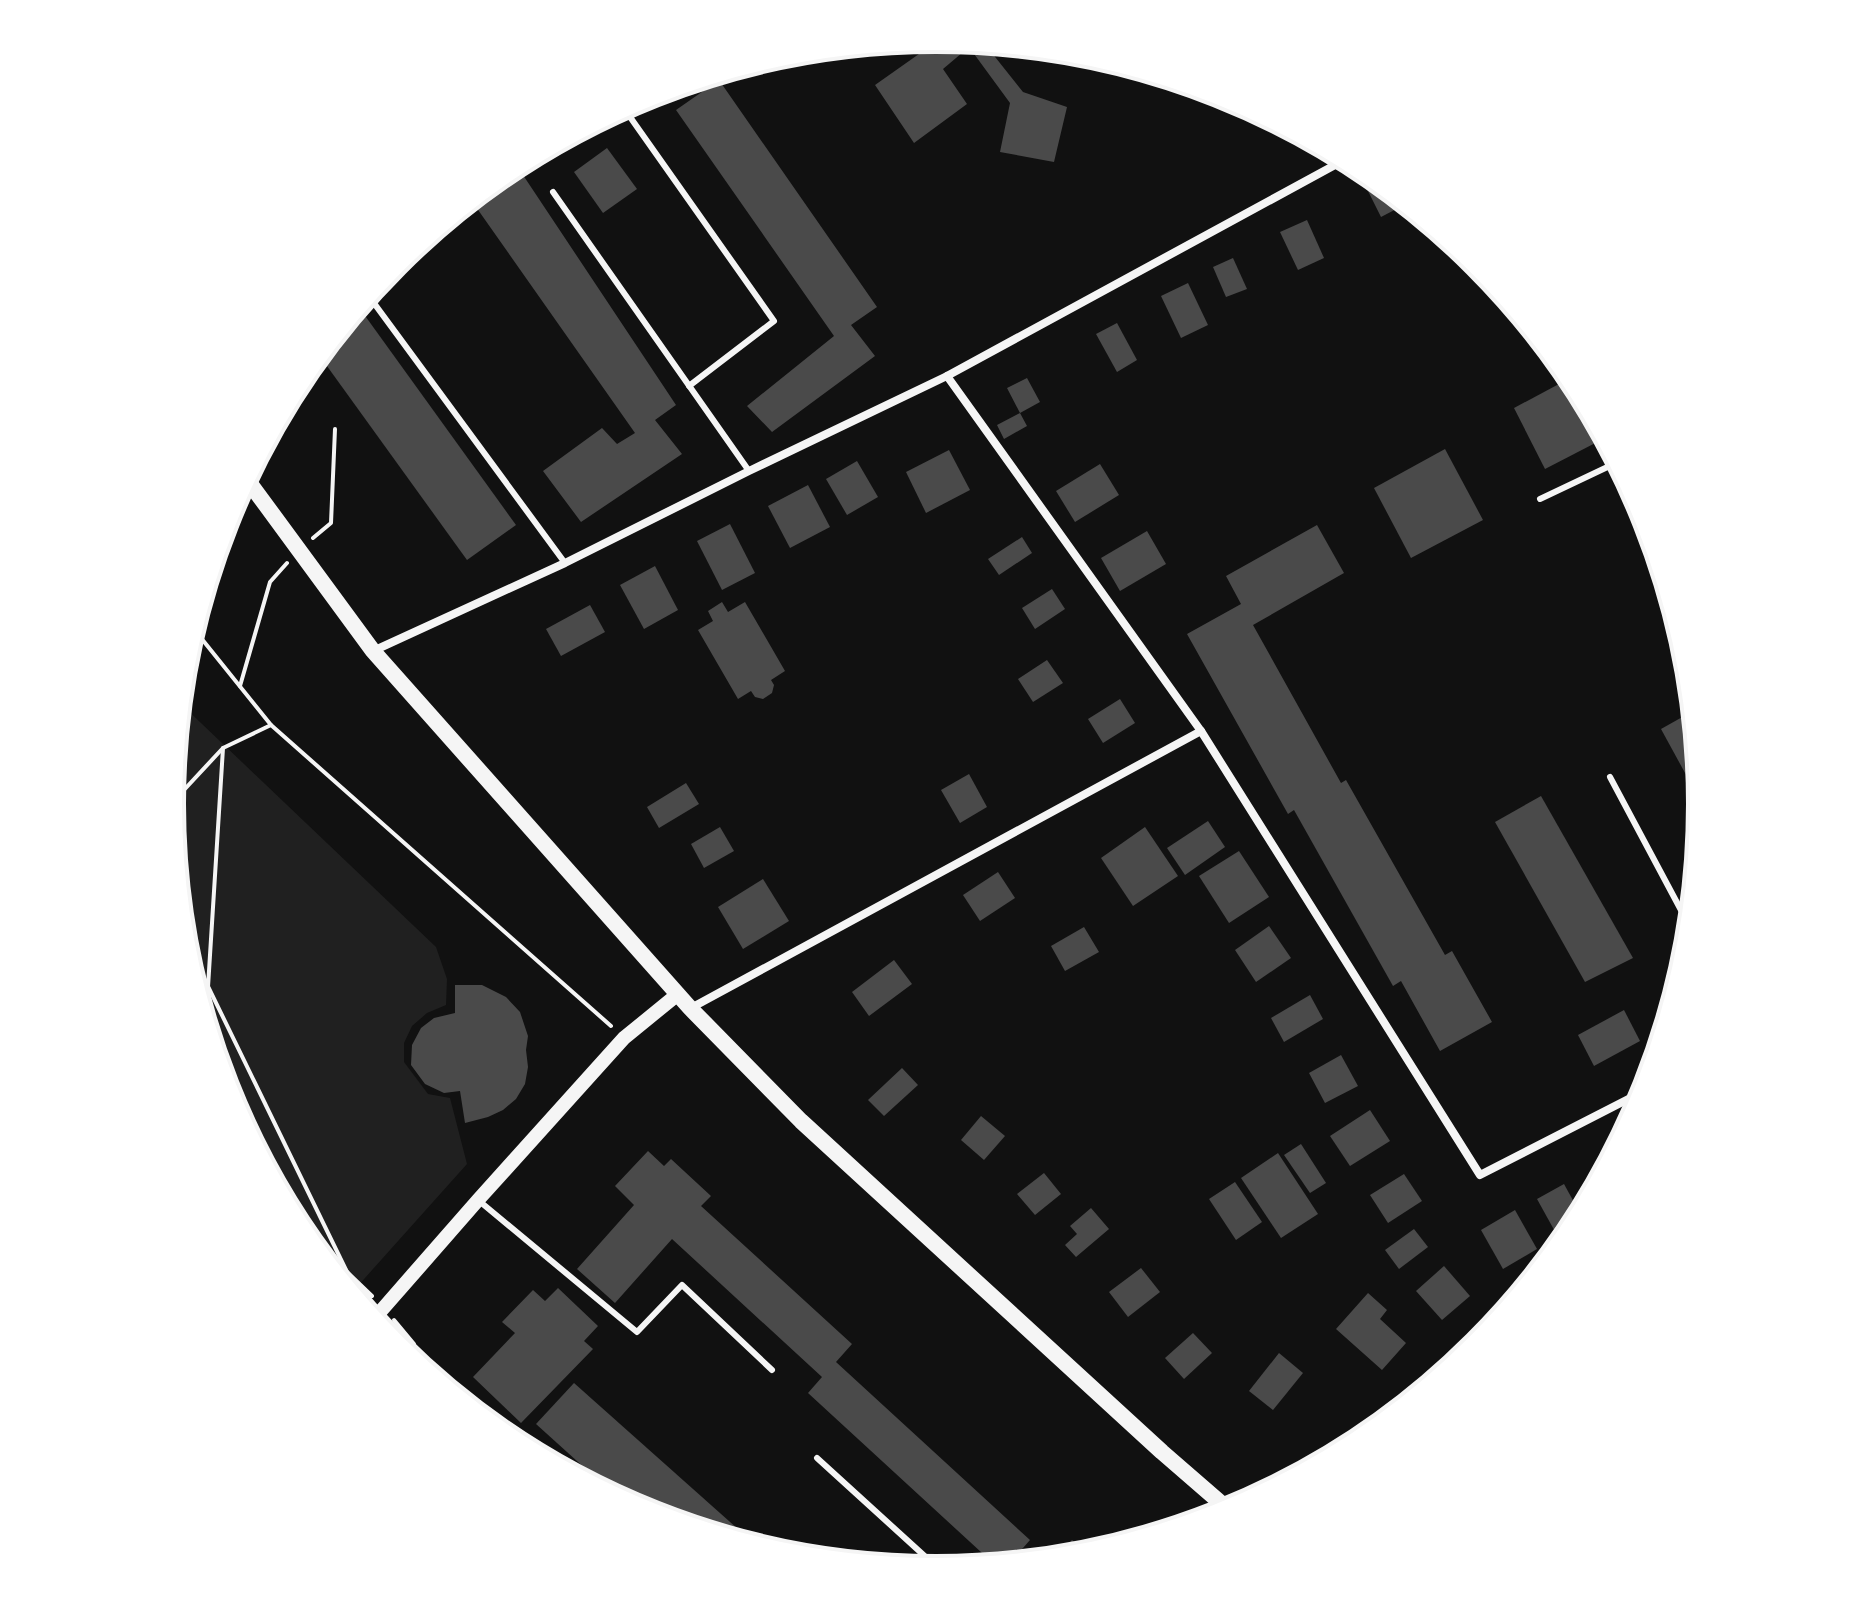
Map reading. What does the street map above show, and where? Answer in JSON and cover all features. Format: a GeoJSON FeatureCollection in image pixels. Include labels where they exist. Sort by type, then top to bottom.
{"type":"FeatureCollection","features":[{"type":"Feature","properties":{"kind":"main road"},"geometry":{"type":"LineString","coordinates":[[254,489],[373,651],[690,1008],[801,1121],[1219,1501]]}},
{"type":"Feature","properties":{"kind":"street"},"geometry":{"type":"LineString","coordinates":[[373,651],[565,563],[947,376],[1333,166]]}},
{"type":"Feature","properties":{"kind":"street"},"geometry":{"type":"LineString","coordinates":[[947,376],[1201,731],[1480,1175],[1628,1099]]}},
{"type":"Feature","properties":{"kind":"street"},"geometry":{"type":"LineString","coordinates":[[690,1008],[1201,731]]}},
{"type":"Feature","properties":{"kind":"street"},"geometry":{"type":"LineString","coordinates":[[381,1311],[624,1038],[678,994]]}},
{"type":"Feature","properties":{"kind":"lane"},"geometry":{"type":"LineString","coordinates":[[630,117],[774,321],[689,386]]}},
{"type":"Feature","properties":{"kind":"lane"},"geometry":{"type":"LineString","coordinates":[[553,192],[749,471]]}},
{"type":"Feature","properties":{"kind":"lane"},"geometry":{"type":"LineString","coordinates":[[375,304],[565,563]]}},
{"type":"Feature","properties":{"kind":"lane"},"geometry":{"type":"LineString","coordinates":[[1540,499],[1608,467]]}},
{"type":"Feature","properties":{"kind":"lane"},"geometry":{"type":"LineString","coordinates":[[1610,777],[1681,910]]}},
{"type":"Feature","properties":{"kind":"lane"},"geometry":{"type":"LineString","coordinates":[[478,1200],[637,1332],[682,1285],[772,1370]]}},
{"type":"Feature","properties":{"kind":"lane"},"geometry":{"type":"LineString","coordinates":[[817,1458],[924,1556]]}},
{"type":"Feature","properties":{"kind":"path"},"geometry":{"type":"LineString","coordinates":[[202,640],[271,725],[624,1038]]}},
{"type":"Feature","properties":{"kind":"path"},"geometry":{"type":"LineString","coordinates":[[185,789],[223,748],[271,725]]}},
{"type":"Feature","properties":{"kind":"path"},"geometry":{"type":"LineString","coordinates":[[208,987],[223,748]]}},
{"type":"Feature","properties":{"kind":"path"},"geometry":{"type":"LineString","coordinates":[[206,983],[346,1271]]}},
{"type":"Feature","properties":{"kind":"path"},"geometry":{"type":"LineString","coordinates":[[349,1274],[384,1307],[414,1344]]}},
{"type":"Feature","properties":{"kind":"shaded area"},"geometry":{"type":"Polygon","coordinates":[[[190,712],[436,947],[447,979],[446,1005],[427,1013],[412,1026],[404,1043],[404,1062],[428,1094],[450,1098],[467,1164],[359,1285],[311,1222],[285,1180],[241,1092],[224,1046],[198,951],[190,902],[184,804],[190,712]]]}},
{"type":"Feature","properties":{"kind":"building"},"geometry":{"type":"Polygon","coordinates":[[[921,53],[962,53],[943,69],[967,104],[914,143],[875,85],[921,53]]]}},
{"type":"Feature","properties":{"kind":"building"},"geometry":{"type":"Polygon","coordinates":[[[974,54],[993,55],[1023,92],[1067,107],[1054,162],[1000,152],[1010,103],[974,54]]]}},
{"type":"Feature","properties":{"kind":"building"},"geometry":{"type":"Polygon","coordinates":[[[722,84],[877,307],[851,325],[875,356],[772,432],[747,406],[834,336],[676,110],[708,88],[722,84]]]}},
{"type":"Feature","properties":{"kind":"building"},"geometry":{"type":"Polygon","coordinates":[[[607,148],[637,189],[603,213],[574,172],[607,148]]]}},
{"type":"Feature","properties":{"kind":"building"},"geometry":{"type":"Polygon","coordinates":[[[523,176],[676,405],[655,420],[682,454],[581,522],[543,471],[602,428],[617,444],[635,433],[477,208],[523,176]]]}},
{"type":"Feature","properties":{"kind":"building"},"geometry":{"type":"Polygon","coordinates":[[[1366,188],[1396,209],[1381,217],[1366,188]]]}},
{"type":"Feature","properties":{"kind":"building"},"geometry":{"type":"Polygon","coordinates":[[[1307,220],[1324,258],[1298,270],[1280,232],[1307,220]]]}},
{"type":"Feature","properties":{"kind":"building"},"geometry":{"type":"Polygon","coordinates":[[[1233,258],[1247,289],[1226,297],[1213,267],[1233,258]]]}},
{"type":"Feature","properties":{"kind":"building"},"geometry":{"type":"Polygon","coordinates":[[[1188,283],[1208,325],[1181,338],[1161,296],[1188,283]]]}},
{"type":"Feature","properties":{"kind":"building"},"geometry":{"type":"Polygon","coordinates":[[[365,315],[516,525],[467,560],[326,365],[365,315]]]}},
{"type":"Feature","properties":{"kind":"building"},"geometry":{"type":"Polygon","coordinates":[[[1117,323],[1137,360],[1117,372],[1096,334],[1117,323]]]}},
{"type":"Feature","properties":{"kind":"building"},"geometry":{"type":"Polygon","coordinates":[[[1027,378],[1040,402],[1020,413],[1007,388],[1027,378]]]}},
{"type":"Feature","properties":{"kind":"building"},"geometry":{"type":"Polygon","coordinates":[[[1559,384],[1595,443],[1545,469],[1514,408],[1559,384]]]}},
{"type":"Feature","properties":{"kind":"building"},"geometry":{"type":"Polygon","coordinates":[[[1020,413],[1027,426],[1004,439],[997,425],[1020,413]]]}},
{"type":"Feature","properties":{"kind":"building"},"geometry":{"type":"Polygon","coordinates":[[[1445,449],[1483,520],[1411,558],[1374,488],[1445,449]]]}},
{"type":"Feature","properties":{"kind":"building"},"geometry":{"type":"Polygon","coordinates":[[[949,450],[970,490],[926,513],[906,472],[949,450]]]}},
{"type":"Feature","properties":{"kind":"building"},"geometry":{"type":"Polygon","coordinates":[[[857,461],[878,497],[847,515],[826,479],[857,461]]]}},
{"type":"Feature","properties":{"kind":"building"},"geometry":{"type":"Polygon","coordinates":[[[1100,464],[1119,495],[1075,522],[1056,491],[1100,464]]]}},
{"type":"Feature","properties":{"kind":"building"},"geometry":{"type":"Polygon","coordinates":[[[808,485],[830,527],[790,548],[768,506],[808,485]]]}},
{"type":"Feature","properties":{"kind":"building"},"geometry":{"type":"Polygon","coordinates":[[[730,524],[755,573],[722,590],[697,541],[730,524]]]}},
{"type":"Feature","properties":{"kind":"building"},"geometry":{"type":"Polygon","coordinates":[[[1317,525],[1344,573],[1253,625],[1341,783],[1346,780],[1445,955],[1452,951],[1492,1022],[1440,1051],[1401,981],[1393,986],[1294,810],[1288,814],[1187,634],[1241,604],[1226,576],[1317,525]]]}},
{"type":"Feature","properties":{"kind":"building"},"geometry":{"type":"Polygon","coordinates":[[[1147,531],[1166,564],[1120,591],[1101,558],[1147,531]]]}},
{"type":"Feature","properties":{"kind":"building"},"geometry":{"type":"Polygon","coordinates":[[[1022,537],[1032,553],[999,575],[988,559],[1022,537]]]}},
{"type":"Feature","properties":{"kind":"building"},"geometry":{"type":"Polygon","coordinates":[[[655,566],[678,610],[644,629],[620,585],[655,566]]]}},
{"type":"Feature","properties":{"kind":"building"},"geometry":{"type":"Polygon","coordinates":[[[1052,589],[1065,609],[1035,629],[1022,608],[1052,589]]]}},
{"type":"Feature","properties":{"kind":"building"},"geometry":{"type":"Polygon","coordinates":[[[722,602],[728,612],[745,602],[785,671],[771,680],[774,685],[772,693],[763,699],[755,697],[751,691],[738,699],[698,630],[713,621],[708,611],[722,602]]]}},
{"type":"Feature","properties":{"kind":"building"},"geometry":{"type":"Polygon","coordinates":[[[590,605],[605,632],[561,656],[546,629],[590,605]]]}},
{"type":"Feature","properties":{"kind":"building"},"geometry":{"type":"Polygon","coordinates":[[[1047,660],[1063,683],[1033,702],[1018,679],[1047,660]]]}},
{"type":"Feature","properties":{"kind":"building"},"geometry":{"type":"Polygon","coordinates":[[[1120,699],[1135,723],[1103,743],[1088,719],[1120,699]]]}},
{"type":"Feature","properties":{"kind":"building"},"geometry":{"type":"Polygon","coordinates":[[[1683,717],[1687,776],[1661,729],[1683,717]]]}},
{"type":"Feature","properties":{"kind":"building"},"geometry":{"type":"Polygon","coordinates":[[[969,774],[987,807],[960,823],[941,790],[969,774]]]}},
{"type":"Feature","properties":{"kind":"building"},"geometry":{"type":"Polygon","coordinates":[[[686,783],[699,804],[659,828],[647,807],[686,783]]]}},
{"type":"Feature","properties":{"kind":"building"},"geometry":{"type":"Polygon","coordinates":[[[1541,796],[1633,958],[1585,982],[1495,822],[1541,796]]]}},
{"type":"Feature","properties":{"kind":"building"},"geometry":{"type":"Polygon","coordinates":[[[1208,821],[1225,847],[1185,875],[1167,848],[1208,821]]]}},
{"type":"Feature","properties":{"kind":"building"},"geometry":{"type":"Polygon","coordinates":[[[720,827],[734,851],[704,868],[691,844],[720,827]]]}},
{"type":"Feature","properties":{"kind":"building"},"geometry":{"type":"Polygon","coordinates":[[[1145,827],[1178,876],[1133,906],[1101,858],[1145,827]]]}},
{"type":"Feature","properties":{"kind":"building"},"geometry":{"type":"Polygon","coordinates":[[[1239,851],[1269,897],[1229,923],[1199,876],[1239,851]]]}},
{"type":"Feature","properties":{"kind":"building"},"geometry":{"type":"Polygon","coordinates":[[[998,872],[1015,898],[980,921],[963,895],[998,872]]]}},
{"type":"Feature","properties":{"kind":"building"},"geometry":{"type":"Polygon","coordinates":[[[763,879],[789,921],[743,949],[718,907],[763,879]]]}},
{"type":"Feature","properties":{"kind":"building"},"geometry":{"type":"Polygon","coordinates":[[[1269,926],[1291,958],[1256,982],[1235,950],[1269,926]]]}},
{"type":"Feature","properties":{"kind":"building"},"geometry":{"type":"Polygon","coordinates":[[[1084,927],[1099,952],[1065,971],[1051,946],[1084,927]]]}},
{"type":"Feature","properties":{"kind":"building"},"geometry":{"type":"Polygon","coordinates":[[[894,960],[912,984],[869,1016],[852,992],[894,960]]]}},
{"type":"Feature","properties":{"kind":"building"},"geometry":{"type":"Polygon","coordinates":[[[455,985],[482,985],[506,997],[520,1012],[528,1036],[525,1084],[516,1099],[503,1110],[465,1123],[460,1091],[444,1093],[425,1084],[411,1065],[412,1045],[421,1028],[434,1018],[455,1013],[455,985]]]}},
{"type":"Feature","properties":{"kind":"building"},"geometry":{"type":"Polygon","coordinates":[[[1310,995],[1323,1019],[1284,1042],[1271,1018],[1310,995]]]}},
{"type":"Feature","properties":{"kind":"building"},"geometry":{"type":"Polygon","coordinates":[[[1624,1010],[1640,1041],[1594,1066],[1578,1035],[1624,1010]]]}},
{"type":"Feature","properties":{"kind":"building"},"geometry":{"type":"Polygon","coordinates":[[[1341,1055],[1358,1086],[1325,1103],[1309,1073],[1341,1055]]]}},
{"type":"Feature","properties":{"kind":"building"},"geometry":{"type":"Polygon","coordinates":[[[902,1068],[918,1085],[884,1116],[868,1100],[902,1068]]]}},
{"type":"Feature","properties":{"kind":"building"},"geometry":{"type":"Polygon","coordinates":[[[1370,1110],[1390,1141],[1350,1166],[1330,1136],[1370,1110]]]}},
{"type":"Feature","properties":{"kind":"building"},"geometry":{"type":"Polygon","coordinates":[[[981,1116],[1005,1136],[984,1160],[961,1140],[981,1116]]]}},
{"type":"Feature","properties":{"kind":"building"},"geometry":{"type":"Polygon","coordinates":[[[1301,1144],[1326,1183],[1310,1193],[1284,1155],[1301,1144]]]}},
{"type":"Feature","properties":{"kind":"building"},"geometry":{"type":"Polygon","coordinates":[[[648,1151],[664,1166],[671,1159],[711,1196],[701,1206],[852,1344],[836,1362],[1030,1540],[1020,1551],[983,1554],[808,1393],[822,1377],[672,1239],[615,1303],[577,1269],[634,1205],[615,1186],[648,1151]]]}},
{"type":"Feature","properties":{"kind":"building"},"geometry":{"type":"Polygon","coordinates":[[[1278,1153],[1318,1214],[1281,1238],[1241,1178],[1278,1153]]]}},
{"type":"Feature","properties":{"kind":"building"},"geometry":{"type":"Polygon","coordinates":[[[1044,1173],[1061,1194],[1035,1215],[1017,1194],[1044,1173]]]}},
{"type":"Feature","properties":{"kind":"building"},"geometry":{"type":"Polygon","coordinates":[[[1404,1174],[1422,1201],[1388,1223],[1370,1195],[1404,1174]]]}},
{"type":"Feature","properties":{"kind":"building"},"geometry":{"type":"Polygon","coordinates":[[[1235,1182],[1262,1222],[1236,1240],[1209,1199],[1235,1182]]]}},
{"type":"Feature","properties":{"kind":"building"},"geometry":{"type":"Polygon","coordinates":[[[1564,1184],[1574,1202],[1555,1231],[1537,1199],[1564,1184]]]}},
{"type":"Feature","properties":{"kind":"building"},"geometry":{"type":"Polygon","coordinates":[[[1091,1208],[1109,1229],[1076,1257],[1065,1245],[1077,1234],[1070,1226],[1091,1208]]]}},
{"type":"Feature","properties":{"kind":"building"},"geometry":{"type":"Polygon","coordinates":[[[1515,1210],[1537,1249],[1503,1269],[1481,1230],[1515,1210]]]}},
{"type":"Feature","properties":{"kind":"building"},"geometry":{"type":"Polygon","coordinates":[[[1414,1229],[1428,1247],[1399,1269],[1385,1250],[1414,1229]]]}},
{"type":"Feature","properties":{"kind":"building"},"geometry":{"type":"Polygon","coordinates":[[[1444,1266],[1470,1296],[1442,1320],[1416,1291],[1444,1266]]]}},
{"type":"Feature","properties":{"kind":"building"},"geometry":{"type":"Polygon","coordinates":[[[1141,1268],[1160,1292],[1128,1317],[1109,1292],[1141,1268]]]}},
{"type":"Feature","properties":{"kind":"building"},"geometry":{"type":"Polygon","coordinates":[[[558,1288],[598,1326],[584,1341],[593,1349],[521,1423],[473,1377],[515,1333],[502,1322],[533,1290],[545,1301],[558,1288]]]}},
{"type":"Feature","properties":{"kind":"building"},"geometry":{"type":"Polygon","coordinates":[[[1368,1293],[1387,1310],[1380,1319],[1406,1343],[1382,1370],[1336,1329],[1368,1293]]]}},
{"type":"Feature","properties":{"kind":"building"},"geometry":{"type":"Polygon","coordinates":[[[1193,1333],[1212,1353],[1184,1379],[1165,1358],[1193,1333]]]}},
{"type":"Feature","properties":{"kind":"building"},"geometry":{"type":"Polygon","coordinates":[[[1279,1353],[1303,1373],[1273,1410],[1249,1391],[1279,1353]]]}},
{"type":"Feature","properties":{"kind":"building"},"geometry":{"type":"Polygon","coordinates":[[[574,1383],[738,1529],[648,1499],[603,1478],[585,1469],[536,1424],[574,1383]]]}}]}
